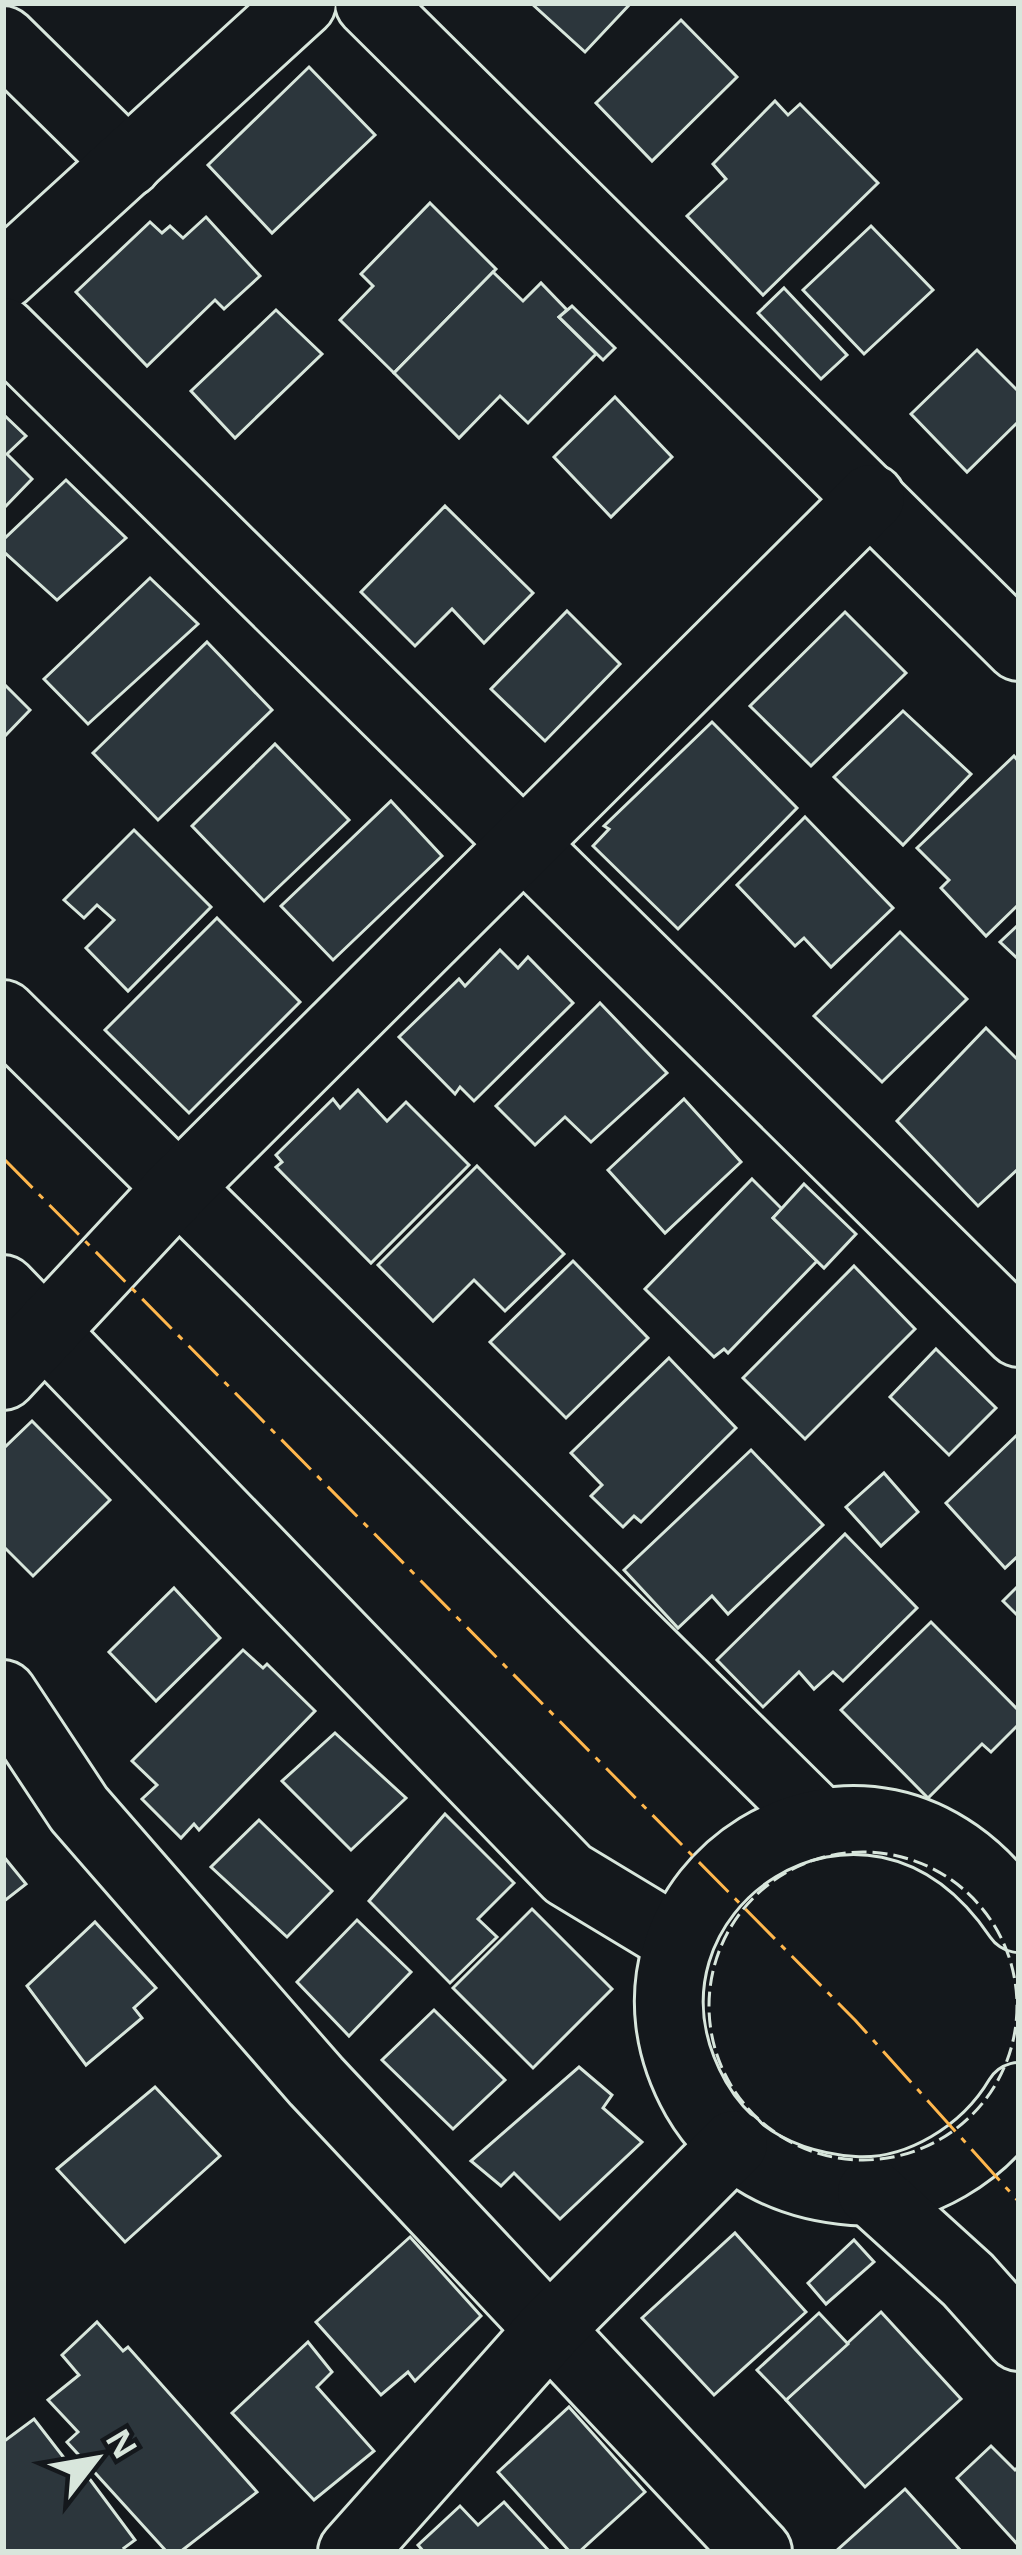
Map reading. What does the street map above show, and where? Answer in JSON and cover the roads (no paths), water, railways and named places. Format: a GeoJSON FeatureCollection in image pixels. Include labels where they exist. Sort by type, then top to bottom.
{"type":"FeatureCollection","features":[{"type":"Feature","properties":{"kind":"street"},"geometry":{"type":"LineString","coordinates":[[3,276],[302,3]]}},
{"type":"Feature","properties":{"kind":"street"},"geometry":{"type":"LineString","coordinates":[[369,3],[1019,647]]}},
{"type":"Feature","properties":{"kind":"street"},"geometry":{"type":"LineString","coordinates":[[3,40],[128,163]]}},
{"type":"Feature","properties":{"kind":"street"},"geometry":{"type":"LineString","coordinates":[[3,331],[1019,1333]]}},
{"type":"Feature","properties":{"kind":"street"},"geometry":{"type":"LineString","coordinates":[[679,1940],[568,1874],[17,1332],[178,1188],[871,499]]}},
{"type":"Feature","properties":{"kind":"street"},"geometry":{"type":"LineString","coordinates":[[3,1014],[819,1821]]}},
{"type":"Feature","properties":{"kind":"street"},"geometry":{"type":"LineString","coordinates":[[3,1694],[79,1810],[316,2080],[758,2552]]}},
{"type":"Feature","properties":{"kind":"street"},"geometry":{"type":"LineString","coordinates":[[1010,1884],[942,1840],[922,1833],[882,1820],[819,1821],[758,1844],[710,1886],[679,1940],[669,2004],[678,2067],[710,2122],[757,2165],[812,2188],[871,2192],[928,2178],[979,2146],[1019,2097]]}},
{"type":"Feature","properties":{"kind":"street"},"geometry":{"type":"LineString","coordinates":[[352,2552],[550,2330],[734,2144]]}},
{"type":"Feature","properties":{"kind":"street"},"geometry":{"type":"LineString","coordinates":[[871,2192],[968,2280],[1019,2337]]}}]}
